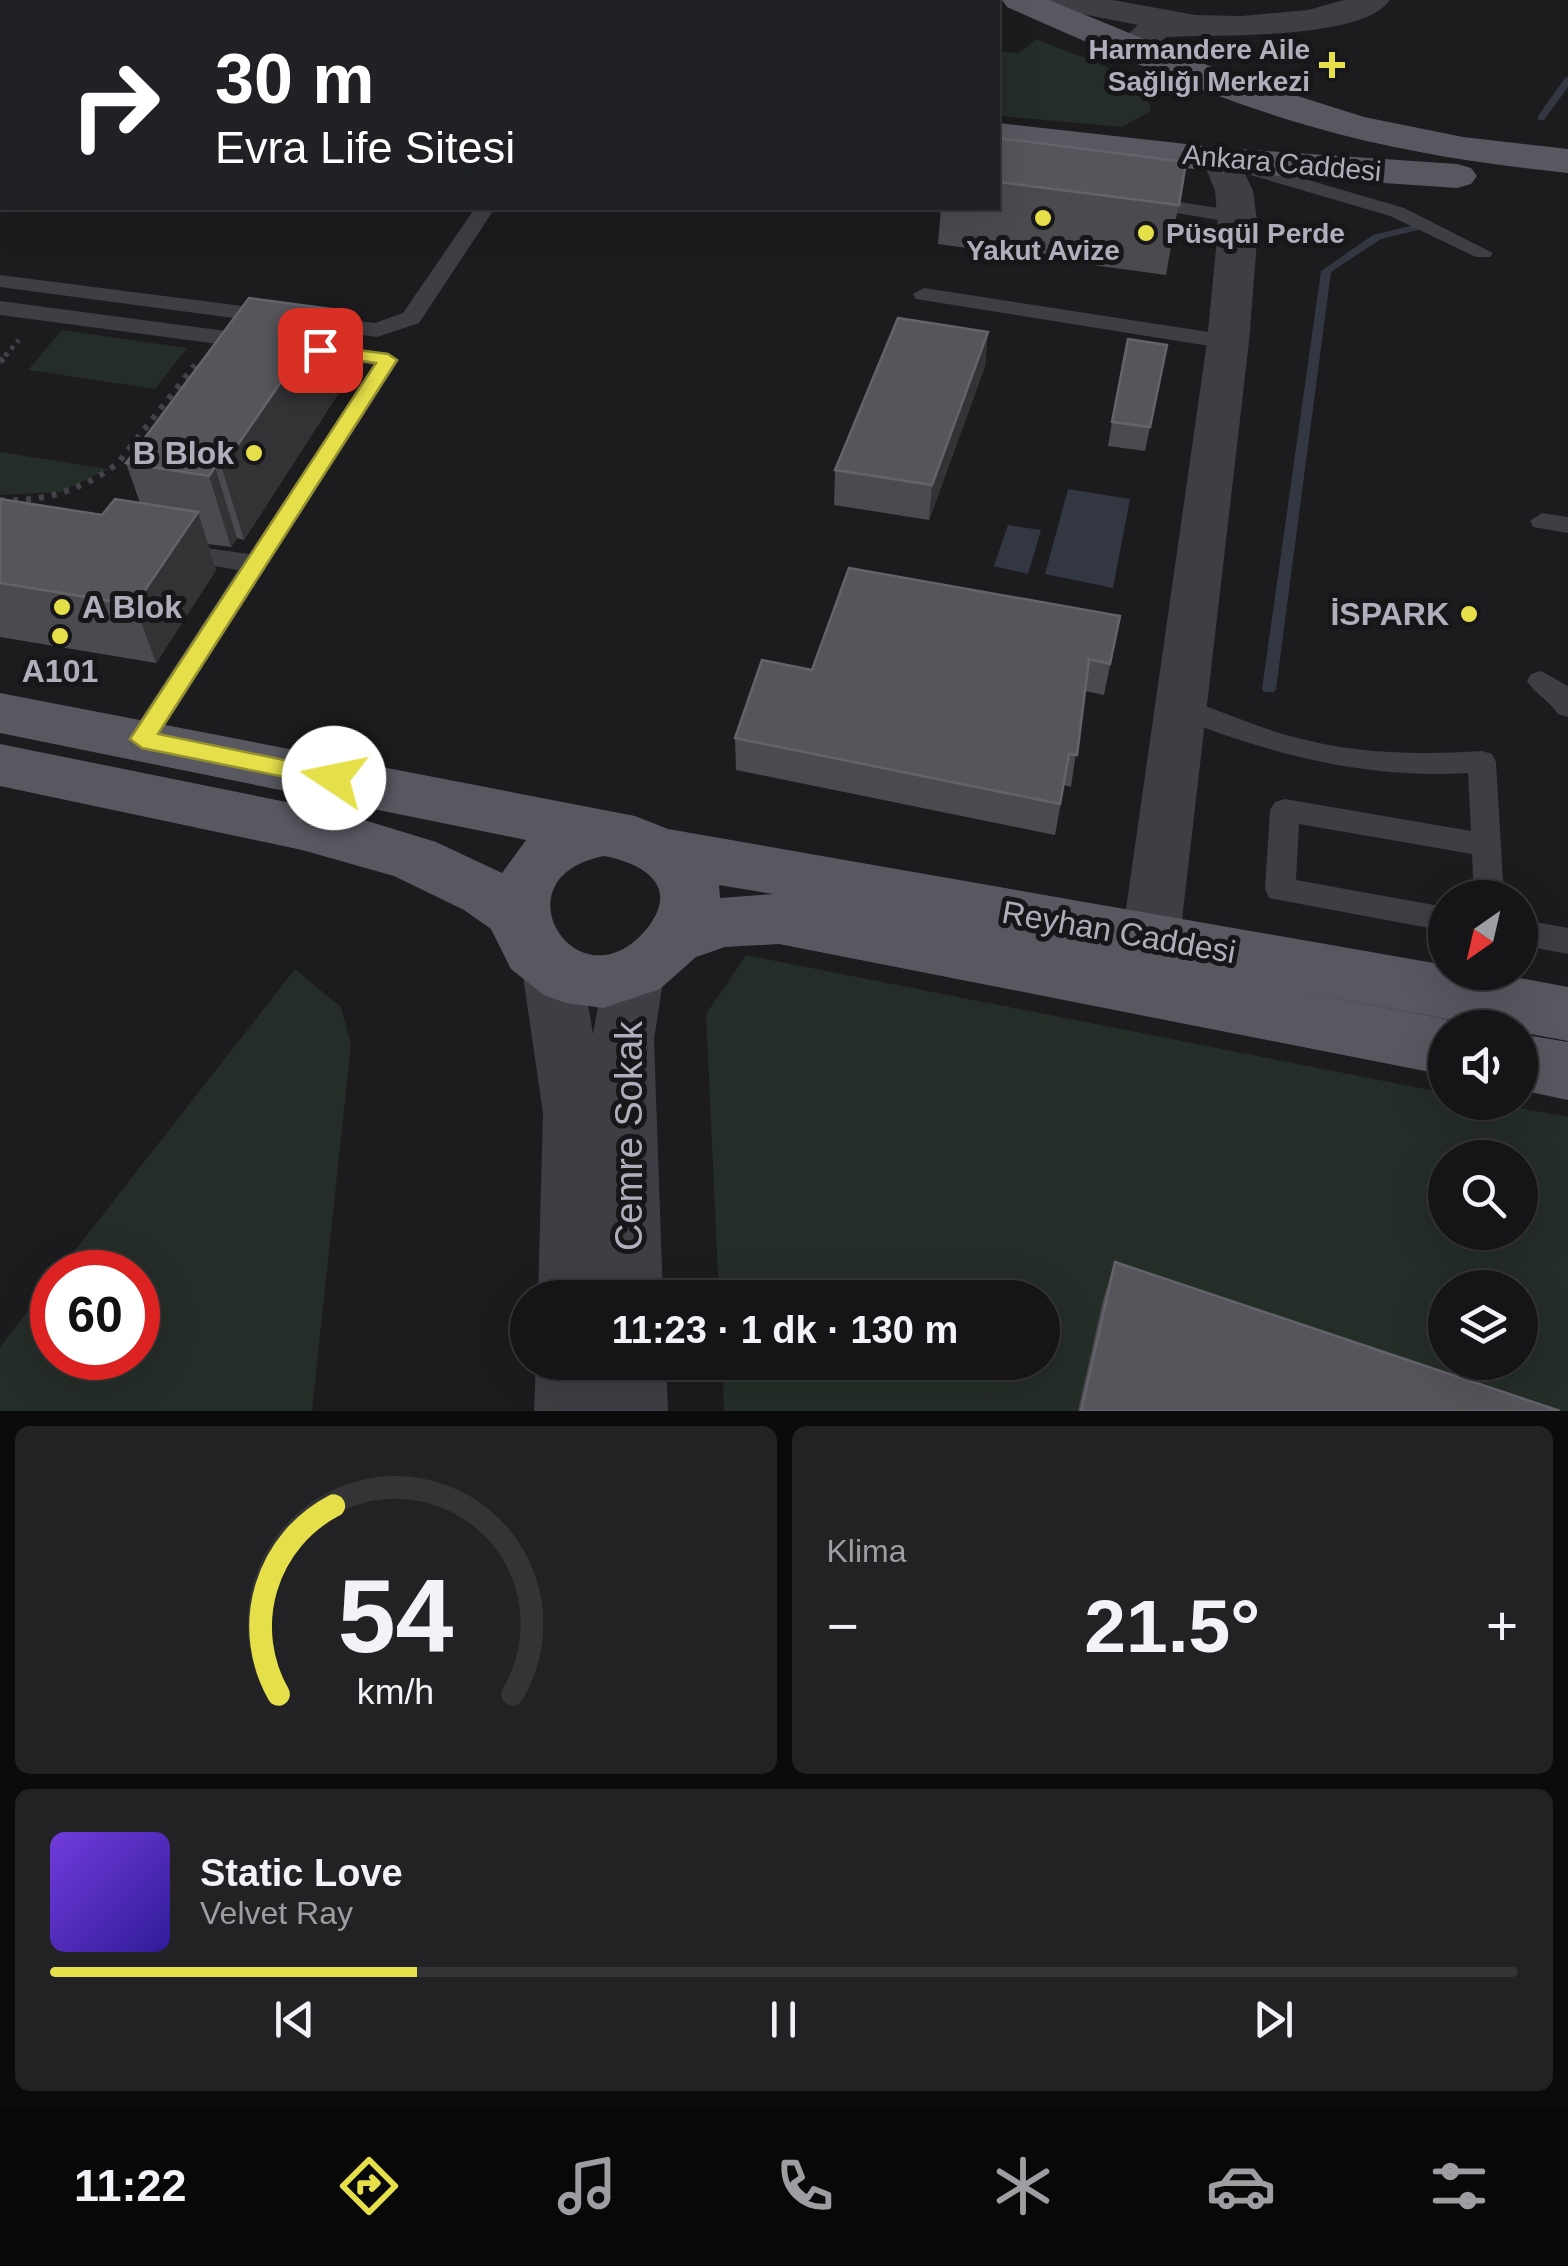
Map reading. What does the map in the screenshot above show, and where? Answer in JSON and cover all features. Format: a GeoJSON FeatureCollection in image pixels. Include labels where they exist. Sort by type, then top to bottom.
{"type":"FeatureCollection","features":[{"type":"Feature","properties":{"kind":"main road","name":"Ankara Caddesi"},"geometry":{"type":"LineString","coordinates":[[1019,0],[1156,58],[1292,109],[1365,128],[1518,157],[1568,161]]}},
{"type":"Feature","properties":{"kind":"main road"},"geometry":{"type":"LineString","coordinates":[[1156,58],[1198,94],[1204,134]]}},
{"type":"Feature","properties":{"kind":"main road","name":"Ankara Caddesi"},"geometry":{"type":"LineString","coordinates":[[1000,134],[1056,142],[1204,134],[1568,184]]}},
{"type":"Feature","properties":{"kind":"main road"},"geometry":{"type":"LineString","coordinates":[[0,713],[603,833],[669,852],[684,870],[689,913],[657,956],[605,980],[576,979],[552,969],[534,954],[522,935],[518,915],[529,877],[548,855],[572,840],[603,833]]}},
{"type":"Feature","properties":{"kind":"main road"},"geometry":{"type":"LineString","coordinates":[[0,765],[356,839],[425,861],[470,882],[518,915]]}},
{"type":"Feature","properties":{"kind":"main road","name":"Reyhan Caddesi"},"geometry":{"type":"LineString","coordinates":[[669,852],[1568,1014]]}},
{"type":"Feature","properties":{"kind":"main road","name":"Reyhan Caddesi"},"geometry":{"type":"LineString","coordinates":[[657,956],[724,922],[779,919],[1428,1045]]}},
{"type":"Feature","properties":{"kind":"main road"},"geometry":{"type":"LineString","coordinates":[[1538,1065],[1568,1071]]}},
{"type":"Feature","properties":{"kind":"street"},"geometry":{"type":"LineString","coordinates":[[1059,0],[1195,24]]}},
{"type":"Feature","properties":{"kind":"street"},"geometry":{"type":"LineString","coordinates":[[1156,58],[1143,46],[1144,35],[1158,27],[1279,26],[1340,15],[1373,0]]}},
{"type":"Feature","properties":{"kind":"street"},"geometry":{"type":"LineString","coordinates":[[1151,937],[1228,342],[1237,217],[1234,191],[1204,134]]}},
{"type":"Feature","properties":{"kind":"street","name":"Cemre Sokak"},"geometry":{"type":"LineString","coordinates":[[629,1280],[623,1040],[657,956]]}},
{"type":"Feature","properties":{"kind":"street","name":"Cemre Sokak"},"geometry":{"type":"LineString","coordinates":[[552,969],[575,1113],[572,1280]]}},
{"type":"Feature","properties":{"kind":"street"},"geometry":{"type":"LineString","coordinates":[[570,1411],[571,1380]]}},
{"type":"Feature","properties":{"kind":"street"},"geometry":{"type":"LineString","coordinates":[[631,1380],[632,1411]]}},
{"type":"Feature","properties":{"kind":"lane"},"geometry":{"type":"LineString","coordinates":[[1204,134],[1397,212],[1482,253]]}},
{"type":"Feature","properties":{"kind":"lane"},"geometry":{"type":"LineString","coordinates":[[1121,199],[1237,217]]}},
{"type":"Feature","properties":{"kind":"lane"},"geometry":{"type":"LineString","coordinates":[[0,282],[377,330],[411,318],[484,210]]}},
{"type":"Feature","properties":{"kind":"lane"},"geometry":{"type":"LineString","coordinates":[[924,294],[1228,342]]}},
{"type":"Feature","properties":{"kind":"lane"},"geometry":{"type":"LineString","coordinates":[[0,308],[388,360],[142,739]]}},
{"type":"Feature","properties":{"kind":"lane"},"geometry":{"type":"LineString","coordinates":[[1542,520],[1568,525]]}},
{"type":"Feature","properties":{"kind":"lane"},"geometry":{"type":"LineString","coordinates":[[157,548],[255,564]]}},
{"type":"Feature","properties":{"kind":"lane"},"geometry":{"type":"LineString","coordinates":[[1181,708],[1281,748],[1336,759],[1398,765],[1482,762],[1488,880]]}},
{"type":"Feature","properties":{"kind":"lane"},"geometry":{"type":"LineString","coordinates":[[1428,915],[1280,889],[1285,810],[1486,845]]}},
{"type":"Feature","properties":{"kind":"lane"},"geometry":{"type":"LineString","coordinates":[[1538,935],[1568,940]]}},
{"type":"Feature","properties":{"kind":"path"},"geometry":{"type":"LineString","coordinates":[[0,500],[50,497],[104,474],[117,464],[218,337]]}},
{"type":"Feature","properties":{"kind":"shaded area"},"geometry":{"type":"Polygon","coordinates":[[[1036,39],[1105,66],[1146,90],[1151,111],[1122,127],[1000,116],[1000,51],[1019,53],[1036,39]]]}},
{"type":"Feature","properties":{"kind":"shaded area"},"geometry":{"type":"Polygon","coordinates":[[[62,330],[187,348],[155,389],[28,370],[62,330]]]}},
{"type":"Feature","properties":{"kind":"shaded area"},"geometry":{"type":"Polygon","coordinates":[[[0,452],[108,469],[61,492],[0,495],[0,452]]]}},
{"type":"Feature","properties":{"kind":"shaded area"},"geometry":{"type":"Polygon","coordinates":[[[1068,489],[1130,499],[1113,588],[1045,574],[1068,489]]]}},
{"type":"Feature","properties":{"kind":"shaded area"},"geometry":{"type":"Polygon","coordinates":[[[1008,525],[1041,530],[1028,574],[994,566],[1008,525]]]}},
{"type":"Feature","properties":{"kind":"shaded area"},"geometry":{"type":"Polygon","coordinates":[[[746,955],[1428,1090],[1428,1120],[1538,1120],[1538,1111],[1568,1117],[1568,1411],[724,1411],[723,1380],[1060,1380],[1060,1280],[718,1280],[706,1014],[746,955]]]}},
{"type":"Feature","properties":{"kind":"shaded area"},"geometry":{"type":"Polygon","coordinates":[[[295,969],[341,1007],[351,1044],[312,1411],[0,1411],[0,1347],[30,1308],[30,1380],[160,1380],[160,1250],[75,1250],[295,969]]]}},
{"type":"Feature","properties":{"kind":"building"},"geometry":{"type":"Polygon","coordinates":[[[1000,138],[1186,162],[1179,205],[1000,182],[1000,138]]]}},
{"type":"Feature","properties":{"kind":"building"},"geometry":{"type":"Polygon","coordinates":[[[249,298],[331,309],[222,468],[215,467],[209,476],[126,463],[249,298]]]}},
{"type":"Feature","properties":{"kind":"building"},"geometry":{"type":"Polygon","coordinates":[[[898,318],[988,332],[932,485],[835,470],[898,318]]]}},
{"type":"Feature","properties":{"kind":"building"},"geometry":{"type":"Polygon","coordinates":[[[1128,339],[1167,345],[1150,427],[1112,422],[1128,339]]]}},
{"type":"Feature","properties":{"kind":"building"},"geometry":{"type":"Polygon","coordinates":[[[0,499],[102,515],[115,499],[198,512],[135,605],[0,583],[0,499]]]}},
{"type":"Feature","properties":{"kind":"building"},"geometry":{"type":"Polygon","coordinates":[[[849,568],[1120,616],[1110,664],[1089,659],[1077,755],[1069,754],[1060,804],[735,738],[762,660],[812,670],[849,568]]]}},
{"type":"Feature","properties":{"kind":"building"},"geometry":{"type":"Polygon","coordinates":[[[1115,1262],[1428,1367],[1428,1380],[1467,1380],[1560,1411],[1081,1411],[1115,1262]]]}},
{"type":"Feature","properties":{"kind":"waterway"},"geometry":{"type":"LineString","coordinates":[[1541,118],[1568,80]]}},
{"type":"Feature","properties":{"kind":"waterway"},"geometry":{"type":"LineString","coordinates":[[1269,689],[1326,271],[1377,237],[1414,228]]}},
{"type":"Feature","properties":{"kind":"place","name":"Harmandere Aile Sağlığı Merkezi"},"geometry":{"type":"Point","coordinates":[1332,65]}},
{"type":"Feature","properties":{"kind":"place","name":"Yakut Avize"},"geometry":{"type":"Point","coordinates":[1043,218]}},
{"type":"Feature","properties":{"kind":"place","name":"Püsqül Perde"},"geometry":{"type":"Point","coordinates":[1146,233]}},
{"type":"Feature","properties":{"kind":"place","name":"B Blok"},"geometry":{"type":"Point","coordinates":[254,453]}},
{"type":"Feature","properties":{"kind":"place","name":"A Blok"},"geometry":{"type":"Point","coordinates":[62,607]}},
{"type":"Feature","properties":{"kind":"place","name":"İSPARK"},"geometry":{"type":"Point","coordinates":[1469,614]}},
{"type":"Feature","properties":{"kind":"place","name":"A101"},"geometry":{"type":"Point","coordinates":[60,636]}},
{"type":"Feature","properties":{"kind":"route"},"geometry":{"type":"LineString","coordinates":[[320,350],[388,360],[142,739],[334,778]]}}]}
